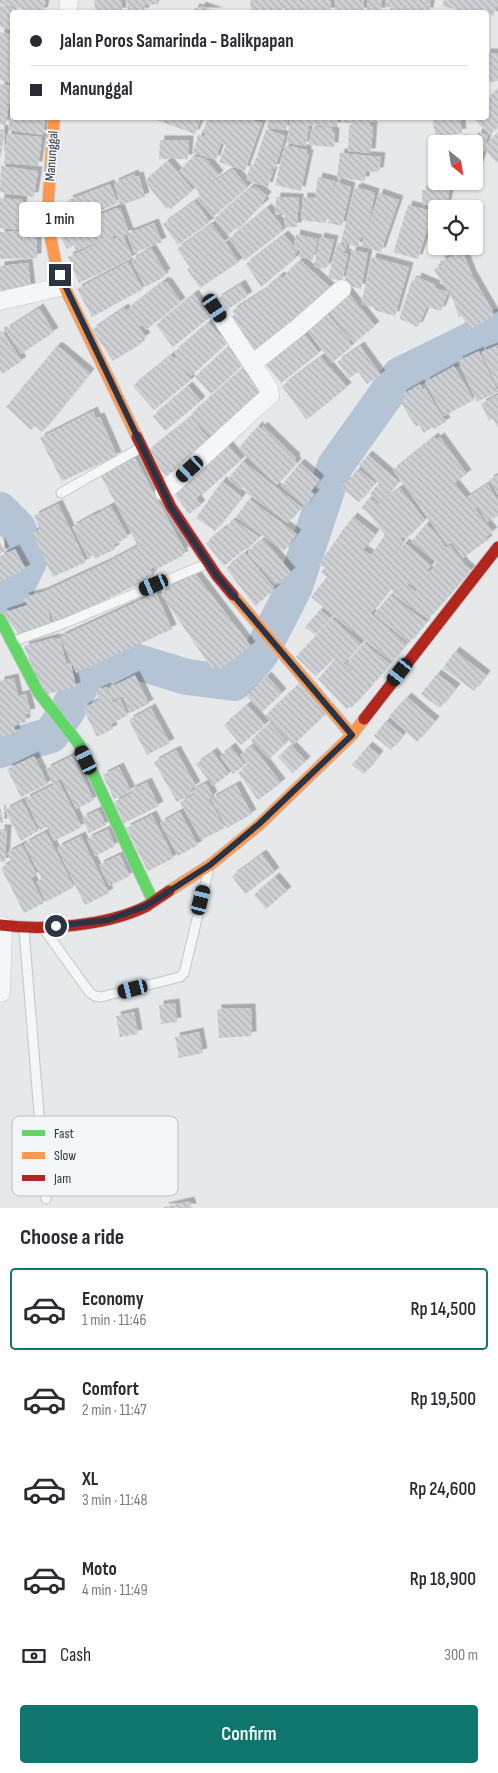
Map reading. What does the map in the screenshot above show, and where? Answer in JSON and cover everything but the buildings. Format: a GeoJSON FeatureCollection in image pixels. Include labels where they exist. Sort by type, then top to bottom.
{"type":"FeatureCollection","features":[{"type":"Feature","properties":{"kind":"main road","name":"Manunggal"},"geometry":{"type":"LineString","coordinates":[[54,120],[47,220],[50,244],[64,286],[171,507],[208,562],[245,610],[352,735]]}},
{"type":"Feature","properties":{"kind":"main road"},"geometry":{"type":"LineString","coordinates":[[1,925],[24,927],[70,926],[108,920],[146,906],[210,865],[259,824],[352,735],[498,547]]}},
{"type":"Feature","properties":{"kind":"main road"},"geometry":{"type":"LineString","coordinates":[[1,621],[38,692],[79,744],[153,902]]}},
{"type":"Feature","properties":{"kind":"street"},"geometry":{"type":"LineString","coordinates":[[0,301],[64,286]]}},
{"type":"Feature","properties":{"kind":"street"},"geometry":{"type":"LineString","coordinates":[[252,364],[300,326],[342,289]]}},
{"type":"Feature","properties":{"kind":"street"},"geometry":{"type":"LineString","coordinates":[[164,492],[269,398],[269,389],[215,308]]}},
{"type":"Feature","properties":{"kind":"street"},"geometry":{"type":"LineString","coordinates":[[1,925],[1,993]]}},
{"type":"Feature","properties":{"kind":"lane"},"geometry":{"type":"LineString","coordinates":[[62,493],[142,447]]}},
{"type":"Feature","properties":{"kind":"lane"},"geometry":{"type":"LineString","coordinates":[[13,642],[65,623],[208,562]]}},
{"type":"Feature","properties":{"kind":"lane"},"geometry":{"type":"LineString","coordinates":[[41,926],[90,993],[95,996],[101,997],[180,977],[184,973],[210,865]]}},
{"type":"Feature","properties":{"kind":"lane"},"geometry":{"type":"LineString","coordinates":[[24,927],[39,1116]]}},
{"type":"Feature","properties":{"kind":"waterway"},"geometry":{"type":"LineString","coordinates":[[0,750],[51,735],[88,673],[131,660],[187,677],[234,683],[260,655],[295,586],[335,466],[400,375],[498,327]]}},
{"type":"Feature","properties":{"kind":"waterway"},"geometry":{"type":"LineString","coordinates":[[0,510],[18,528],[30,559],[13,595],[0,606]]}},
{"type":"Feature","properties":{"kind":"traffic: fast"},"geometry":{"type":"LineString","coordinates":[[0,619],[38,692],[79,744],[153,901]]}},
{"type":"Feature","properties":{"kind":"traffic: slow"},"geometry":{"type":"LineString","coordinates":[[54,120],[47,220],[56,264],[64,286],[137,437]]}},
{"type":"Feature","properties":{"kind":"traffic: slow"},"geometry":{"type":"LineString","coordinates":[[233,595],[352,735]]}},
{"type":"Feature","properties":{"kind":"traffic: slow"},"geometry":{"type":"LineString","coordinates":[[169,891],[210,865],[259,825],[352,735],[364,719]]}},
{"type":"Feature","properties":{"kind":"traffic: jam"},"geometry":{"type":"LineString","coordinates":[[137,437],[171,507],[217,576],[233,595]]}},
{"type":"Feature","properties":{"kind":"traffic: jam"},"geometry":{"type":"LineString","coordinates":[[364,719],[498,547]]}},
{"type":"Feature","properties":{"kind":"traffic: jam"},"geometry":{"type":"LineString","coordinates":[[0,925],[55,927],[95,922],[131,913],[147,906],[169,891]]}},
{"type":"Feature","properties":{"kind":"route"},"geometry":{"type":"LineString","coordinates":[[56,926],[70,926],[108,920],[146,906],[210,865],[259,824],[352,735],[217,576],[171,507],[60,275]]}}]}
